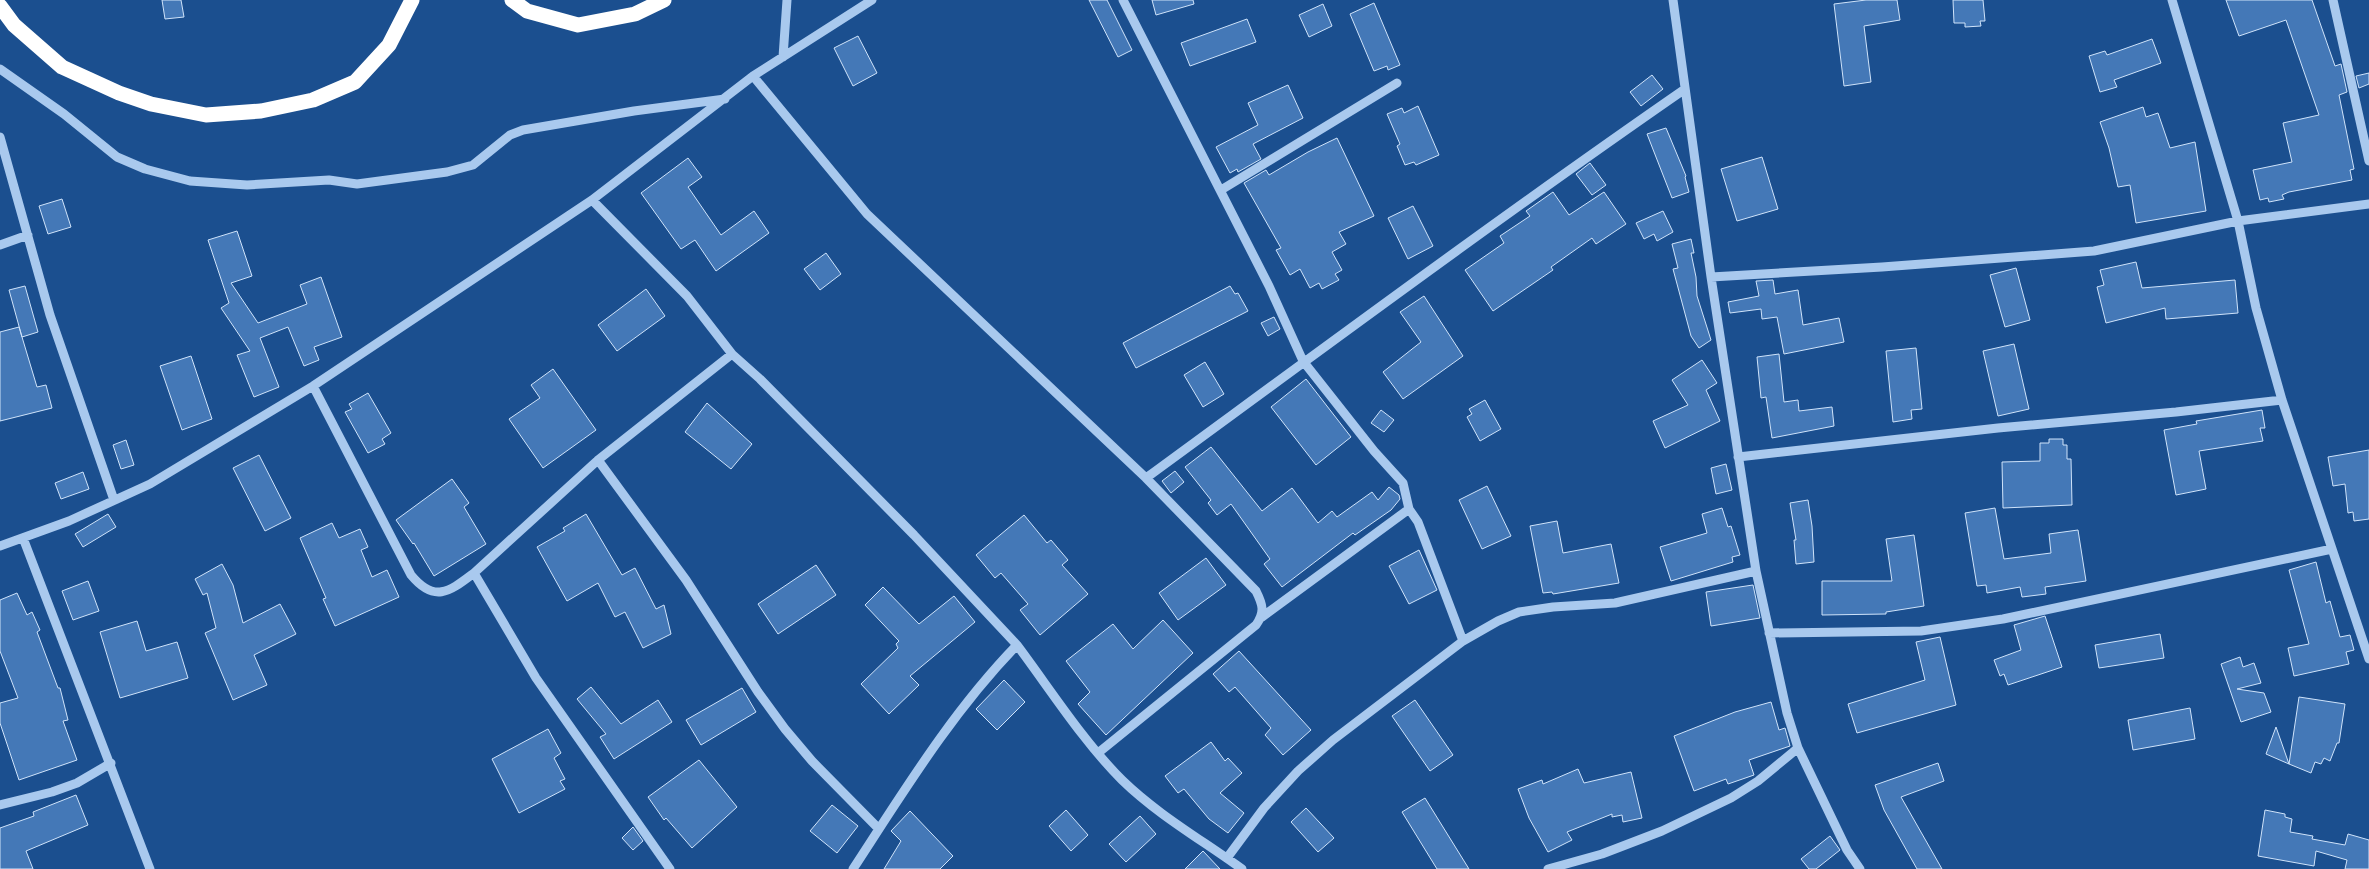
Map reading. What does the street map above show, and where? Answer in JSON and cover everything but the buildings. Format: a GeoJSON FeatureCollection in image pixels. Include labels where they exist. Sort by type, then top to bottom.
{"type":"FeatureCollection","features":[{"type":"Feature","properties":{"kind":"highway"},"geometry":{"type":"LineString","coordinates":[[0,6],[14,25],[62,67],[119,93],[152,104],[206,115],[261,110],[313,100],[355,82],[389,45],[412,0]]}},
{"type":"Feature","properties":{"kind":"highway"},"geometry":{"type":"LineString","coordinates":[[512,0],[527,11],[578,24],[635,14],[664,0]]}},
{"type":"Feature","properties":{"kind":"street"},"geometry":{"type":"LineString","coordinates":[[782,57],[787,0]]}},
{"type":"Feature","properties":{"kind":"street"},"geometry":{"type":"LineString","coordinates":[[0,546],[114,500],[179,468],[313,386],[592,200],[754,76],[872,0]]}},
{"type":"Feature","properties":{"kind":"street"},"geometry":{"type":"LineString","coordinates":[[1123,0],[1269,286],[1303,361],[1374,451],[1403,483],[1410,509],[1418,522],[1463,641]]}},
{"type":"Feature","properties":{"kind":"street"},"geometry":{"type":"LineString","coordinates":[[1672,0],[1738,457],[1756,571],[1769,633],[1787,713],[1798,748],[1847,850],[1860,869]]}},
{"type":"Feature","properties":{"kind":"street"},"geometry":{"type":"LineString","coordinates":[[2172,0],[2238,221],[2256,308],[2282,400],[2369,659]]}},
{"type":"Feature","properties":{"kind":"street"},"geometry":{"type":"LineString","coordinates":[[2333,0],[2369,161]]}},
{"type":"Feature","properties":{"kind":"street"},"geometry":{"type":"LineString","coordinates":[[0,69],[64,114],[117,157],[145,169],[190,181],[221,184],[278,184],[329,180],[357,184],[447,172],[473,165],[510,135],[523,130],[634,111],[724,99]]}},
{"type":"Feature","properties":{"kind":"street"},"geometry":{"type":"LineString","coordinates":[[754,76],[867,214],[1146,478],[1256,591],[1264,608],[1262,617]]}},
{"type":"Feature","properties":{"kind":"street"},"geometry":{"type":"LineString","coordinates":[[1221,190],[1397,83]]}},
{"type":"Feature","properties":{"kind":"street"},"geometry":{"type":"LineString","coordinates":[[1146,478],[1303,361],[1596,150],[1685,89]]}},
{"type":"Feature","properties":{"kind":"street"},"geometry":{"type":"LineString","coordinates":[[0,137],[50,315],[114,500]]}},
{"type":"Feature","properties":{"kind":"street"},"geometry":{"type":"LineString","coordinates":[[592,200],[687,296],[732,354],[760,379],[914,535],[1017,645],[1098,753],[1123,781],[1142,797],[1242,869]]}},
{"type":"Feature","properties":{"kind":"street"},"geometry":{"type":"LineString","coordinates":[[1711,276],[1882,267],[2094,251],[2238,221],[2369,204]]}},
{"type":"Feature","properties":{"kind":"street"},"geometry":{"type":"LineString","coordinates":[[0,245],[28,235]]}},
{"type":"Feature","properties":{"kind":"street"},"geometry":{"type":"LineString","coordinates":[[313,386],[412,575],[427,590],[444,592],[474,573],[598,460],[732,354]]}},
{"type":"Feature","properties":{"kind":"street"},"geometry":{"type":"LineString","coordinates":[[1738,457],[1998,428],[2176,412],[2282,400]]}},
{"type":"Feature","properties":{"kind":"street"},"geometry":{"type":"LineString","coordinates":[[598,460],[686,580],[758,692],[785,729],[812,761],[879,830]]}},
{"type":"Feature","properties":{"kind":"street"},"geometry":{"type":"LineString","coordinates":[[1098,753],[1256,625],[1262,617],[1410,509]]}},
{"type":"Feature","properties":{"kind":"street"},"geometry":{"type":"LineString","coordinates":[[23,538],[111,763],[150,869]]}},
{"type":"Feature","properties":{"kind":"street"},"geometry":{"type":"LineString","coordinates":[[1769,633],[1921,631],[2003,619],[2332,549]]}},
{"type":"Feature","properties":{"kind":"street"},"geometry":{"type":"LineString","coordinates":[[1227,858],[1264,808],[1298,771],[1333,740],[1463,641],[1498,621],[1519,612],[1553,607],[1615,603],[1756,571]]}},
{"type":"Feature","properties":{"kind":"street"},"geometry":{"type":"LineString","coordinates":[[474,573],[536,678],[670,869]]}},
{"type":"Feature","properties":{"kind":"street"},"geometry":{"type":"LineString","coordinates":[[853,869],[951,721],[984,680],[1017,645]]}},
{"type":"Feature","properties":{"kind":"street"},"geometry":{"type":"LineString","coordinates":[[1548,869],[1602,854],[1662,831],[1731,798],[1758,782],[1798,748]]}},
{"type":"Feature","properties":{"kind":"street"},"geometry":{"type":"LineString","coordinates":[[0,805],[52,792],[78,783],[111,763]]}}]}
